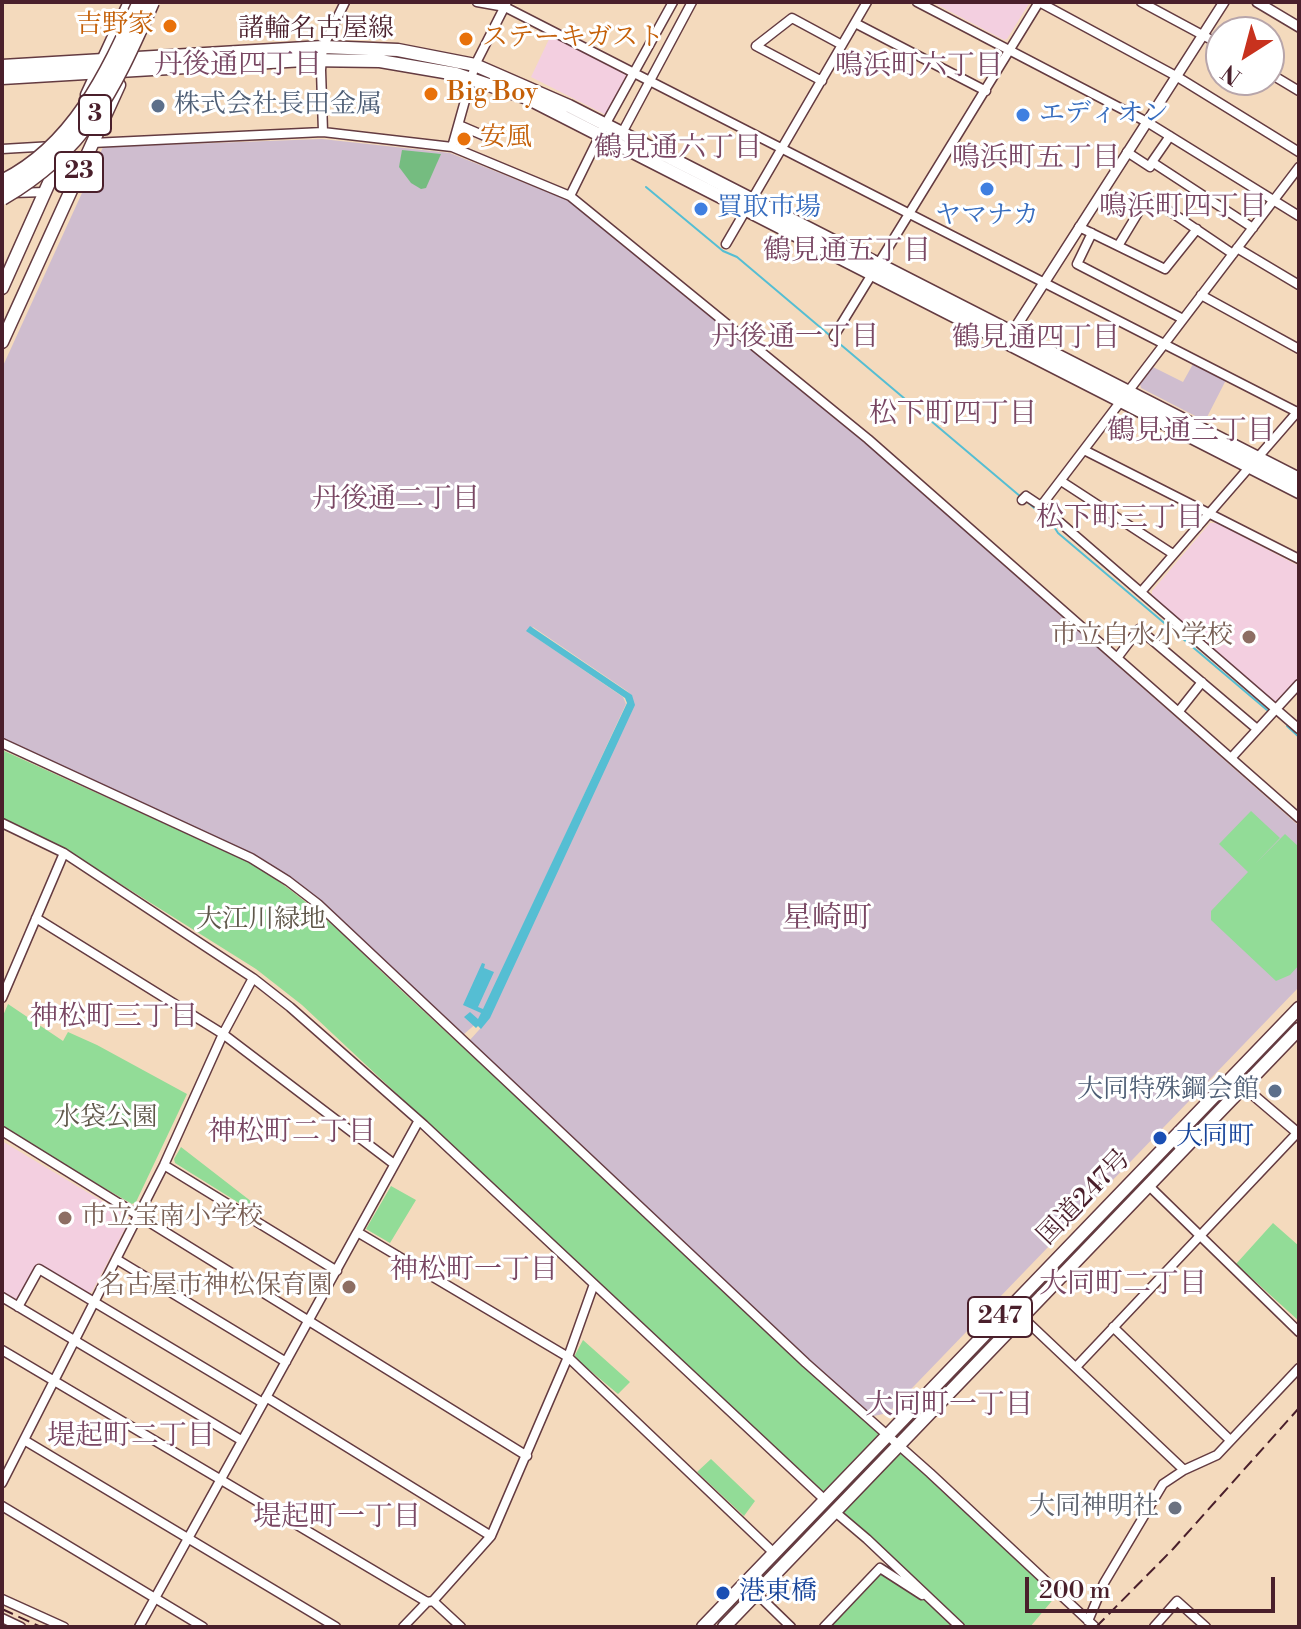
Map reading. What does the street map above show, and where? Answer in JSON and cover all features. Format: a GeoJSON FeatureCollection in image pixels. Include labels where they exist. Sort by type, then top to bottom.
{"type":"FeatureCollection","features":[{"type":"Feature","properties":{"kind":"highway","name":"3"},"geometry":{"type":"LineString","coordinates":[[2,182],[29,167],[50,149],[80,115],[114,60],[140,2]]}},
{"type":"Feature","properties":{"kind":"highway","name":"3"},"geometry":{"type":"LineString","coordinates":[[2,196],[50,166],[93,119],[118,77],[154,2]]}},
{"type":"Feature","properties":{"kind":"main road","name":"23"},"geometry":{"type":"LineString","coordinates":[[2,288],[130,2]]}},
{"type":"Feature","properties":{"kind":"main road","name":"23"},"geometry":{"type":"LineString","coordinates":[[2,342],[154,2]]}},
{"type":"Feature","properties":{"kind":"main road","name":"諸輪名古屋線"},"geometry":{"type":"LineString","coordinates":[[2,78],[128,65],[398,50],[475,65],[527,86],[602,130],[1255,463],[1299,492]]}},
{"type":"Feature","properties":{"kind":"main road","name":"諸輪名古屋線"},"geometry":{"type":"LineString","coordinates":[[322,54],[456,74],[527,98],[602,130],[622,133],[747,204]]}},
{"type":"Feature","properties":{"kind":"main road","name":"諸輪名古屋線"},"geometry":{"type":"LineString","coordinates":[[2,66],[99,68]]}},
{"type":"Feature","properties":{"kind":"main road","name":"諸輪名古屋線"},"geometry":{"type":"LineString","coordinates":[[1255,463],[1299,479]]}},
{"type":"Feature","properties":{"kind":"main road","name":"国道247号"},"geometry":{"type":"LineString","coordinates":[[703,1627],[1299,1008]]}},
{"type":"Feature","properties":{"kind":"main road","name":"国道247号"},"geometry":{"type":"LineString","coordinates":[[724,1627],[1299,1029]]}},
{"type":"Feature","properties":{"kind":"street"},"geometry":{"type":"LineString","coordinates":[[323,132],[322,54],[345,2]]}},
{"type":"Feature","properties":{"kind":"street"},"geometry":{"type":"LineString","coordinates":[[477,2],[506,4],[633,73],[1298,412],[1141,592]]}},
{"type":"Feature","properties":{"kind":"street"},"geometry":{"type":"LineString","coordinates":[[570,196],[602,130],[673,2]]}},
{"type":"Feature","properties":{"kind":"street"},"geometry":{"type":"LineString","coordinates":[[622,133],[692,2]]}},
{"type":"Feature","properties":{"kind":"street"},"geometry":{"type":"LineString","coordinates":[[726,244],[867,2]]}},
{"type":"Feature","properties":{"kind":"street"},"geometry":{"type":"LineString","coordinates":[[917,2],[1147,122],[1299,216]]}},
{"type":"Feature","properties":{"kind":"street"},"geometry":{"type":"LineString","coordinates":[[834,336],[1039,2],[1176,76],[1299,152]]}},
{"type":"Feature","properties":{"kind":"street"},"geometry":{"type":"LineString","coordinates":[[1141,2],[1203,34]]}},
{"type":"Feature","properties":{"kind":"street"},"geometry":{"type":"LineString","coordinates":[[1009,337],[1224,2]]}},
{"type":"Feature","properties":{"kind":"street"},"geometry":{"type":"LineString","coordinates":[[1257,2],[1299,27]]}},
{"type":"Feature","properties":{"kind":"street"},"geometry":{"type":"LineString","coordinates":[[452,147],[475,65],[506,4]]}},
{"type":"Feature","properties":{"kind":"street"},"geometry":{"type":"LineString","coordinates":[[822,81],[756,46],[792,18],[842,45]]}},
{"type":"Feature","properties":{"kind":"street"},"geometry":{"type":"LineString","coordinates":[[855,23],[986,91]]}},
{"type":"Feature","properties":{"kind":"street"},"geometry":{"type":"LineString","coordinates":[[459,125],[494,140]]}},
{"type":"Feature","properties":{"kind":"street"},"geometry":{"type":"LineString","coordinates":[[92,143],[323,132],[452,147],[570,196],[868,439],[1299,818]]}},
{"type":"Feature","properties":{"kind":"street"},"geometry":{"type":"LineString","coordinates":[[1127,152],[1150,167],[1170,136]]}},
{"type":"Feature","properties":{"kind":"street"},"geometry":{"type":"LineString","coordinates":[[2,149],[66,145]]}},
{"type":"Feature","properties":{"kind":"street"},"geometry":{"type":"LineString","coordinates":[[1152,162],[1253,228]]}},
{"type":"Feature","properties":{"kind":"street"},"geometry":{"type":"LineString","coordinates":[[1041,506],[1299,167]]}},
{"type":"Feature","properties":{"kind":"street"},"geometry":{"type":"LineString","coordinates":[[2,196],[45,192]]}},
{"type":"Feature","properties":{"kind":"street"},"geometry":{"type":"LineString","coordinates":[[1118,246],[1144,203],[1156,202],[1197,229],[1299,285]]}},
{"type":"Feature","properties":{"kind":"street"},"geometry":{"type":"LineString","coordinates":[[1079,227],[1165,269],[1197,229]]}},
{"type":"Feature","properties":{"kind":"street"},"geometry":{"type":"LineString","coordinates":[[1092,233],[1077,264],[1183,319]]}},
{"type":"Feature","properties":{"kind":"street"},"geometry":{"type":"LineString","coordinates":[[1201,295],[1299,349]]}},
{"type":"Feature","properties":{"kind":"street"},"geometry":{"type":"LineString","coordinates":[[1084,450],[1299,559]]}},
{"type":"Feature","properties":{"kind":"street"},"geometry":{"type":"LineString","coordinates":[[1061,481],[1173,554]]}},
{"type":"Feature","properties":{"kind":"street"},"geometry":{"type":"LineString","coordinates":[[1023,499],[1041,506],[1299,729]]}},
{"type":"Feature","properties":{"kind":"street"},"geometry":{"type":"LineString","coordinates":[[1117,658],[1139,629],[1257,729]]}},
{"type":"Feature","properties":{"kind":"street"},"geometry":{"type":"LineString","coordinates":[[1179,711],[1202,682]]}},
{"type":"Feature","properties":{"kind":"street"},"geometry":{"type":"LineString","coordinates":[[1232,757],[1299,684]]}},
{"type":"Feature","properties":{"kind":"street"},"geometry":{"type":"LineString","coordinates":[[2,743],[251,858],[318,904],[806,1363],[1092,1624],[1104,1583],[1163,1484],[1217,1455],[1299,1368]]}},
{"type":"Feature","properties":{"kind":"street"},"geometry":{"type":"LineString","coordinates":[[2,823],[64,853],[253,978],[341,1051],[825,1500]]}},
{"type":"Feature","properties":{"kind":"street"},"geometry":{"type":"LineString","coordinates":[[2,998],[64,853]]}},
{"type":"Feature","properties":{"kind":"street"},"geometry":{"type":"LineString","coordinates":[[36,918],[223,1034],[394,1164]]}},
{"type":"Feature","properties":{"kind":"street"},"geometry":{"type":"LineString","coordinates":[[2,1483],[92,1301],[164,1165],[223,1034],[253,978]]}},
{"type":"Feature","properties":{"kind":"street"},"geometry":{"type":"LineString","coordinates":[[1076,1367],[1298,1133],[1232,1077]]}},
{"type":"Feature","properties":{"kind":"street"},"geometry":{"type":"LineString","coordinates":[[139,1627],[418,1122]]}},
{"type":"Feature","properties":{"kind":"street"},"geometry":{"type":"LineString","coordinates":[[2,1131],[527,1456]]}},
{"type":"Feature","properties":{"kind":"street"},"geometry":{"type":"LineString","coordinates":[[164,1165],[337,1271]]}},
{"type":"Feature","properties":{"kind":"street"},"geometry":{"type":"LineString","coordinates":[[1148,1185],[1299,1332]]}},
{"type":"Feature","properties":{"kind":"street"},"geometry":{"type":"LineString","coordinates":[[359,1233],[568,1357],[774,1553]]}},
{"type":"Feature","properties":{"kind":"street"},"geometry":{"type":"LineString","coordinates":[[116,1259],[286,1362]]}},
{"type":"Feature","properties":{"kind":"street"},"geometry":{"type":"LineString","coordinates":[[18,1307],[39,1269],[491,1536]]}},
{"type":"Feature","properties":{"kind":"street"},"geometry":{"type":"LineString","coordinates":[[403,1627],[491,1536],[568,1357],[594,1284]]}},
{"type":"Feature","properties":{"kind":"street"},"geometry":{"type":"LineString","coordinates":[[2,1297],[241,1440]]}},
{"type":"Feature","properties":{"kind":"street"},"geometry":{"type":"LineString","coordinates":[[1011,1306],[1184,1470]]}},
{"type":"Feature","properties":{"kind":"street"},"geometry":{"type":"LineString","coordinates":[[1113,1327],[1230,1440]]}},
{"type":"Feature","properties":{"kind":"street"},"geometry":{"type":"LineString","coordinates":[[2,1350],[219,1481],[430,1602],[461,1627]]}},
{"type":"Feature","properties":{"kind":"street"},"geometry":{"type":"LineString","coordinates":[[24,1440],[336,1627]]}},
{"type":"Feature","properties":{"kind":"street"},"geometry":{"type":"LineString","coordinates":[[2,1506],[203,1627]]}},
{"type":"Feature","properties":{"kind":"street"},"geometry":{"type":"LineString","coordinates":[[834,1511],[960,1627]]}},
{"type":"Feature","properties":{"kind":"street"},"geometry":{"type":"LineString","coordinates":[[824,1627],[880,1568],[918,1594],[926,1595]]}},
{"type":"Feature","properties":{"kind":"street"},"geometry":{"type":"LineString","coordinates":[[756,1593],[791,1627]]}},
{"type":"Feature","properties":{"kind":"street"},"geometry":{"type":"LineString","coordinates":[[2,1599],[64,1627]]}},
{"type":"Feature","properties":{"kind":"street"},"geometry":{"type":"LineString","coordinates":[[1154,1627],[1177,1601],[1206,1627]]}},
{"type":"Feature","properties":{"kind":"street"},"geometry":{"type":"LineString","coordinates":[[2,1618],[21,1627]]}},
{"type":"Feature","properties":{"kind":"shaded area"},"geometry":{"type":"Polygon","coordinates":[[[932,2],[1030,2],[1004,40],[932,2]]]}},
{"type":"Feature","properties":{"kind":"shaded area"},"geometry":{"type":"Polygon","coordinates":[[[551,35],[629,76],[606,115],[531,77],[551,35]]]}},
{"type":"Feature","properties":{"kind":"shaded area"},"geometry":{"type":"Polygon","coordinates":[[[322,139],[450,153],[572,202],[871,448],[1299,826],[1299,987],[888,1413],[869,1417],[469,1041],[487,1021],[631,695],[627,691],[533,627],[528,632],[623,697],[626,704],[479,1021],[463,1035],[321,901],[291,877],[253,854],[2,739],[2,368],[103,147],[322,139]]]}},
{"type":"Feature","properties":{"kind":"shaded area"},"geometry":{"type":"Polygon","coordinates":[[[1193,364],[1226,380],[1205,421],[1141,388],[1140,384],[1153,367],[1183,382],[1193,364]]]}},
{"type":"Feature","properties":{"kind":"shaded area","name":"市立白水小学校"},"geometry":{"type":"Polygon","coordinates":[[[1210,523],[1217,523],[1299,566],[1299,678],[1274,703],[1152,597],[1152,591],[1210,523]]]}},
{"type":"Feature","properties":{"kind":"shaded area","name":"市立宝南小学校"},"geometry":{"type":"Polygon","coordinates":[[[2,1141],[127,1216],[129,1221],[92,1292],[88,1293],[38,1263],[16,1300],[2,1293],[2,1141]]]}},
{"type":"Feature","properties":{"kind":"green space"},"geometry":{"type":"Polygon","coordinates":[[[402,150],[441,154],[426,188],[421,189],[411,183],[399,167],[402,150]]]}},
{"type":"Feature","properties":{"kind":"green space","name":"大江川緑地"},"geometry":{"type":"Polygon","coordinates":[[[2,750],[249,862],[312,907],[1056,1596],[1030,1627],[966,1627],[302,1005],[256,969],[68,851],[2,820],[2,750]]]}},
{"type":"Feature","properties":{"kind":"green space"},"geometry":{"type":"Polygon","coordinates":[[[1251,811],[1280,838],[1255,864],[1285,834],[1299,847],[1299,965],[1290,975],[1276,981],[1211,920],[1211,911],[1248,872],[1219,844],[1251,811]]]}},
{"type":"Feature","properties":{"kind":"green space","name":"水袋公園"},"geometry":{"type":"Polygon","coordinates":[[[8,1004],[63,1041],[68,1032],[187,1094],[136,1202],[132,1204],[2,1129],[2,1018],[8,1004]]]}},
{"type":"Feature","properties":{"kind":"green space"},"geometry":{"type":"Polygon","coordinates":[[[181,1147],[252,1202],[247,1208],[175,1163],[181,1147]]]}},
{"type":"Feature","properties":{"kind":"green space"},"geometry":{"type":"Polygon","coordinates":[[[391,1186],[416,1200],[390,1243],[366,1229],[391,1186]]]}},
{"type":"Feature","properties":{"kind":"green space"},"geometry":{"type":"Polygon","coordinates":[[[1273,1223],[1299,1246],[1299,1321],[1236,1264],[1273,1223]]]}},
{"type":"Feature","properties":{"kind":"green space"},"geometry":{"type":"Polygon","coordinates":[[[583,1340],[630,1382],[618,1394],[574,1357],[583,1340]]]}},
{"type":"Feature","properties":{"kind":"green space"},"geometry":{"type":"Polygon","coordinates":[[[711,1459],[755,1501],[744,1516],[697,1472],[711,1459]]]}},
{"type":"Feature","properties":{"kind":"green space"},"geometry":{"type":"Polygon","coordinates":[[[882,1573],[926,1600],[954,1627],[830,1627],[882,1573]]]}},
{"type":"Feature","properties":{"kind":"water"},"geometry":{"type":"Polygon","coordinates":[[[530,626],[632,695],[635,705],[490,1018],[481,1029],[464,1017],[470,1012],[478,1019],[481,1013],[463,1005],[482,963],[485,964],[484,968],[494,972],[478,1007],[483,1009],[627,703],[625,698],[526,631],[530,626]]]}},
{"type":"Feature","properties":{"kind":"waterway"},"geometry":{"type":"LineString","coordinates":[[646,187],[723,251],[737,257],[1021,497]]}},
{"type":"Feature","properties":{"kind":"waterway"},"geometry":{"type":"LineString","coordinates":[[1026,501],[1051,522],[1058,533],[1267,710]]}},
{"type":"Feature","properties":{"kind":"waterway"},"geometry":{"type":"LineString","coordinates":[[1287,726],[1299,737]]}},
{"type":"Feature","properties":{"kind":"railway"},"geometry":{"type":"LineString","coordinates":[[1096,1627],[1173,1549],[1299,1408]]}},
{"type":"Feature","properties":{"kind":"railway"},"geometry":{"type":"LineString","coordinates":[[2,1609],[41,1627]]}},
{"type":"Feature","properties":{"kind":"place","name":"吉野家"},"geometry":{"type":"Point","coordinates":[170,26]}},
{"type":"Feature","properties":{"kind":"place","name":"ステーキガスト"},"geometry":{"type":"Point","coordinates":[466,39]}},
{"type":"Feature","properties":{"kind":"place","name":"Big Boy"},"geometry":{"type":"Point","coordinates":[431,94]}},
{"type":"Feature","properties":{"kind":"place","name":"株式会社長田金属"},"geometry":{"type":"Point","coordinates":[158,106]}},
{"type":"Feature","properties":{"kind":"place","name":"エディオン"},"geometry":{"type":"Point","coordinates":[1023,115]}},
{"type":"Feature","properties":{"kind":"place","name":"安風"},"geometry":{"type":"Point","coordinates":[464,139]}},
{"type":"Feature","properties":{"kind":"place","name":"ヤマナカ"},"geometry":{"type":"Point","coordinates":[987,189]}},
{"type":"Feature","properties":{"kind":"place","name":"買取市場"},"geometry":{"type":"Point","coordinates":[701,209]}},
{"type":"Feature","properties":{"kind":"place","name":"市立白水小学校"},"geometry":{"type":"Point","coordinates":[1249,637]}},
{"type":"Feature","properties":{"kind":"place","name":"大同特殊鋼会館"},"geometry":{"type":"Point","coordinates":[1275,1091]}},
{"type":"Feature","properties":{"kind":"place","name":"大同町"},"geometry":{"type":"Point","coordinates":[1160,1138]}},
{"type":"Feature","properties":{"kind":"place","name":"市立宝南小学校"},"geometry":{"type":"Point","coordinates":[65,1218]}},
{"type":"Feature","properties":{"kind":"place","name":"名古屋市神松保育園"},"geometry":{"type":"Point","coordinates":[349,1287]}},
{"type":"Feature","properties":{"kind":"place","name":"大同神明社"},"geometry":{"type":"Point","coordinates":[1175,1508]}},
{"type":"Feature","properties":{"kind":"place","name":"港東橋"},"geometry":{"type":"Point","coordinates":[723,1593]}},
{"type":"Feature","properties":{"kind":"district","name":"丹後通四丁目"},"geometry":{"type":"Point","coordinates":[238,66]}},
{"type":"Feature","properties":{"kind":"district","name":"鳴浜町六丁目"},"geometry":{"type":"Point","coordinates":[919,67]}},
{"type":"Feature","properties":{"kind":"district","name":"鶴見通六丁目"},"geometry":{"type":"Point","coordinates":[678,149]}},
{"type":"Feature","properties":{"kind":"district","name":"鳴浜町五丁目"},"geometry":{"type":"Point","coordinates":[1036,159]}},
{"type":"Feature","properties":{"kind":"district","name":"鳴浜町四丁目"},"geometry":{"type":"Point","coordinates":[1183,208]}},
{"type":"Feature","properties":{"kind":"district","name":"鶴見通五丁目"},"geometry":{"type":"Point","coordinates":[847,252]}},
{"type":"Feature","properties":{"kind":"district","name":"丹後通一丁目"},"geometry":{"type":"Point","coordinates":[795,338]}},
{"type":"Feature","properties":{"kind":"district","name":"鶴見通四丁目"},"geometry":{"type":"Point","coordinates":[1036,339]}},
{"type":"Feature","properties":{"kind":"district","name":"松下町四丁目"},"geometry":{"type":"Point","coordinates":[953,415]}},
{"type":"Feature","properties":{"kind":"district","name":"鶴見通三丁目"},"geometry":{"type":"Point","coordinates":[1191,432]}},
{"type":"Feature","properties":{"kind":"district","name":"丹後通二丁目"},"geometry":{"type":"Point","coordinates":[396,500]}},
{"type":"Feature","properties":{"kind":"district","name":"松下町三丁目"},"geometry":{"type":"Point","coordinates":[1120,519]}},
{"type":"Feature","properties":{"kind":"district","name":"星崎町"},"geometry":{"type":"Point","coordinates":[827,920]}},
{"type":"Feature","properties":{"kind":"district","name":"神松町三丁目"},"geometry":{"type":"Point","coordinates":[114,1018]}},
{"type":"Feature","properties":{"kind":"district","name":"神松町二丁目"},"geometry":{"type":"Point","coordinates":[292,1133]}},
{"type":"Feature","properties":{"kind":"district","name":"神松町一丁目"},"geometry":{"type":"Point","coordinates":[474,1271]}},
{"type":"Feature","properties":{"kind":"district","name":"大同町二丁目"},"geometry":{"type":"Point","coordinates":[1123,1285]}},
{"type":"Feature","properties":{"kind":"district","name":"大同町一丁目"},"geometry":{"type":"Point","coordinates":[949,1406]}},
{"type":"Feature","properties":{"kind":"district","name":"堤起町二丁目"},"geometry":{"type":"Point","coordinates":[131,1437]}},
{"type":"Feature","properties":{"kind":"district","name":"堤起町一丁目"},"geometry":{"type":"Point","coordinates":[337,1518]}}]}
